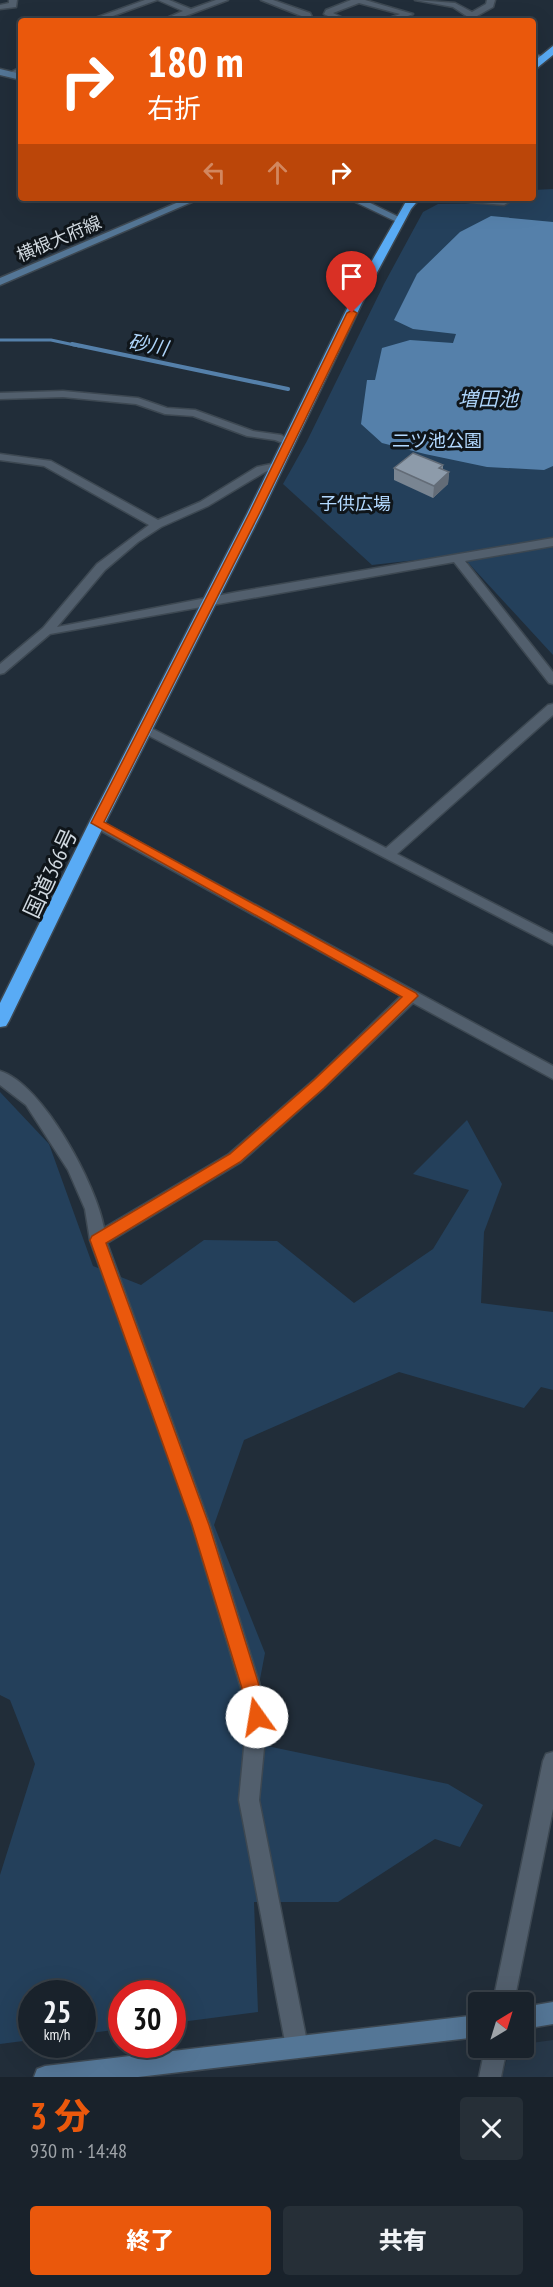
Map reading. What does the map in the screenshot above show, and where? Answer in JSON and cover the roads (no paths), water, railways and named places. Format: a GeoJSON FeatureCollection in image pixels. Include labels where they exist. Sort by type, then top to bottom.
{"type":"FeatureCollection","features":[{"type":"Feature","properties":{"kind":"highway"},"geometry":{"type":"LineString","coordinates":[[538,57],[553,49]]}},
{"type":"Feature","properties":{"kind":"highway","name":"国道366号"},"geometry":{"type":"LineString","coordinates":[[0,1021],[207,603],[400,220],[412,201]]}},
{"type":"Feature","properties":{"kind":"street"},"geometry":{"type":"LineString","coordinates":[[0,7],[13,5],[13,0]]}},
{"type":"Feature","properties":{"kind":"street"},"geometry":{"type":"LineString","coordinates":[[100,18],[153,0]]}},
{"type":"Feature","properties":{"kind":"street"},"geometry":{"type":"LineString","coordinates":[[162,0],[192,12]]}},
{"type":"Feature","properties":{"kind":"street"},"geometry":{"type":"LineString","coordinates":[[173,18],[224,0]]}},
{"type":"Feature","properties":{"kind":"street"},"geometry":{"type":"LineString","coordinates":[[265,0],[307,15],[308,18]]}},
{"type":"Feature","properties":{"kind":"street"},"geometry":{"type":"LineString","coordinates":[[287,8],[303,0]]}},
{"type":"Feature","properties":{"kind":"street"},"geometry":{"type":"LineString","coordinates":[[419,0],[455,5],[475,18]]}},
{"type":"Feature","properties":{"kind":"street"},"geometry":{"type":"LineString","coordinates":[[471,16],[490,5],[492,0]]}},
{"type":"Feature","properties":{"kind":"street"},"geometry":{"type":"LineString","coordinates":[[338,18],[328,14],[329,12],[357,1],[409,14],[396,18]]}},
{"type":"Feature","properties":{"kind":"street"},"geometry":{"type":"LineString","coordinates":[[11,74],[18,71]]}},
{"type":"Feature","properties":{"kind":"street"},"geometry":{"type":"LineString","coordinates":[[0,72],[18,76]]}},
{"type":"Feature","properties":{"kind":"street","name":"横根大府線"},"geometry":{"type":"LineString","coordinates":[[0,282],[189,201]]}},
{"type":"Feature","properties":{"kind":"street"},"geometry":{"type":"LineString","coordinates":[[359,201],[400,220]]}},
{"type":"Feature","properties":{"kind":"street"},"geometry":{"type":"LineString","coordinates":[[493,201],[504,202]]}},
{"type":"Feature","properties":{"kind":"street"},"geometry":{"type":"LineString","coordinates":[[0,396],[63,394],[138,401],[165,411],[195,413],[251,434],[277,437],[288,442]]}},
{"type":"Feature","properties":{"kind":"street"},"geometry":{"type":"LineString","coordinates":[[0,457],[47,463],[157,525]]}},
{"type":"Feature","properties":{"kind":"street"},"geometry":{"type":"LineString","coordinates":[[0,670],[47,631],[101,567],[134,540],[157,525],[204,504],[261,469],[276,466]]}},
{"type":"Feature","properties":{"kind":"street"},"geometry":{"type":"LineString","coordinates":[[47,631],[553,542]]}},
{"type":"Feature","properties":{"kind":"street"},"geometry":{"type":"LineString","coordinates":[[458,559],[553,680]]}},
{"type":"Feature","properties":{"kind":"street"},"geometry":{"type":"LineString","coordinates":[[387,855],[553,708]]}},
{"type":"Feature","properties":{"kind":"street"},"geometry":{"type":"LineString","coordinates":[[144,730],[553,940]]}},
{"type":"Feature","properties":{"kind":"street"},"geometry":{"type":"LineString","coordinates":[[97,823],[553,1074]]}},
{"type":"Feature","properties":{"kind":"street"},"geometry":{"type":"LineString","coordinates":[[98,1240],[235,1158],[319,1084],[411,996]]}},
{"type":"Feature","properties":{"kind":"street"},"geometry":{"type":"LineString","coordinates":[[0,1077],[31,1101],[75,1168],[93,1209],[98,1240],[201,1525],[253,1695],[257,1717],[249,1800],[297,2047]]}},
{"type":"Feature","properties":{"kind":"street"},"geometry":{"type":"LineString","coordinates":[[505,1992],[553,1761]]}},
{"type":"Feature","properties":{"kind":"street"},"geometry":{"type":"LineString","coordinates":[[534,2016],[553,2013]]}},
{"type":"Feature","properties":{"kind":"street"},"geometry":{"type":"LineString","coordinates":[[45,2077],[468,2027]]}},
{"type":"Feature","properties":{"kind":"street"},"geometry":{"type":"LineString","coordinates":[[490,2077],[494,2058]]}},
{"type":"Feature","properties":{"kind":"water","name":"増田池"},"geometry":{"type":"Polygon","coordinates":[[[491,216],[553,222],[553,466],[544,470],[487,467],[425,454],[382,443],[361,424],[367,380],[375,380],[382,348],[410,340],[453,343],[456,334],[413,329],[394,320],[417,274],[460,232],[491,216]]]}},
{"type":"Feature","properties":{"kind":"waterway","name":"砂川"},"geometry":{"type":"LineString","coordinates":[[0,340],[51,340],[79,346]]}},
{"type":"Feature","properties":{"kind":"waterway","name":"砂川"},"geometry":{"type":"LineString","coordinates":[[72,344],[288,389]]}},
{"type":"Feature","properties":{"kind":"park label","name":"二ツ池公園"},"geometry":{"type":"Point","coordinates":[437,441]}},
{"type":"Feature","properties":{"kind":"park label","name":"子供広場"},"geometry":{"type":"Point","coordinates":[355,504]}}]}
